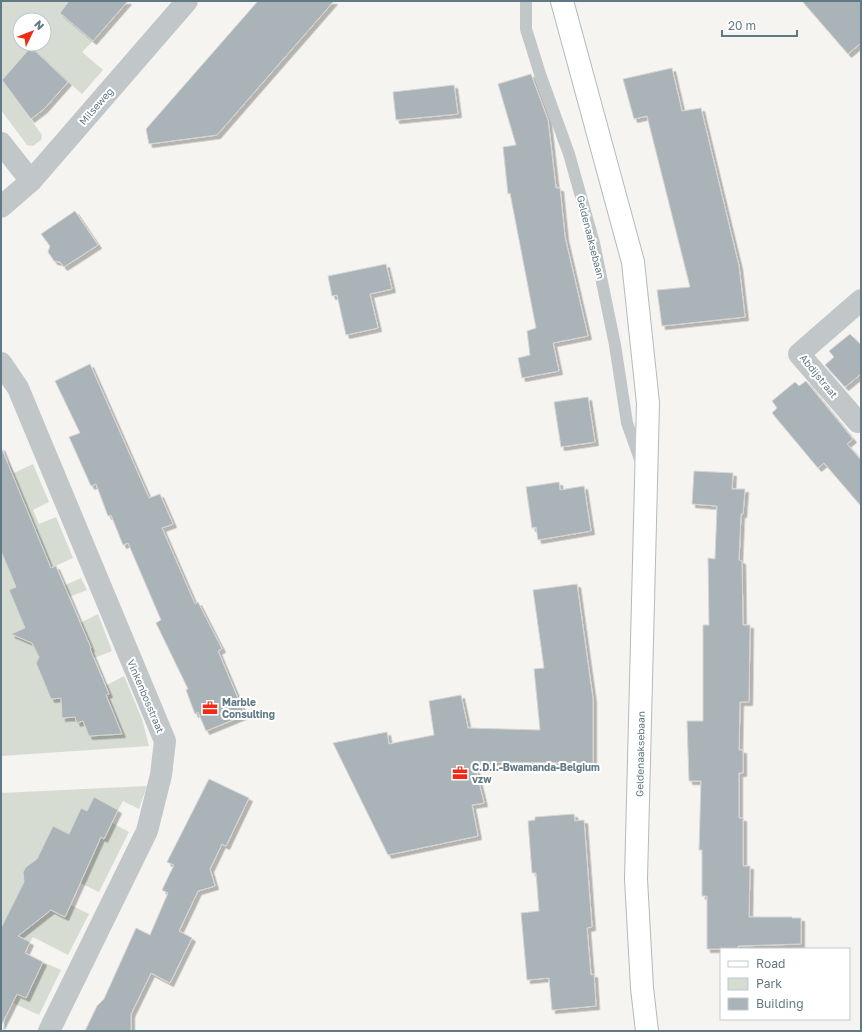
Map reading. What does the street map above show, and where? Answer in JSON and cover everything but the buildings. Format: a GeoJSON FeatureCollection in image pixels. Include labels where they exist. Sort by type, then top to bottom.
{"type":"FeatureCollection","features":[{"type":"Feature","properties":{"kind":"street","name":"Milseweg"},"geometry":{"type":"LineString","coordinates":[[1,207],[30,181],[187,1]]}},
{"type":"Feature","properties":{"kind":"street","name":"Geldenaaksebaan"},"geometry":{"type":"LineString","coordinates":[[562,1],[633,262],[648,403],[641,739],[636,879],[642,988],[647,1031]]}},
{"type":"Feature","properties":{"kind":"street"},"geometry":{"type":"LineString","coordinates":[[1,143],[30,181]]}},
{"type":"Feature","properties":{"kind":"street","name":"Abdijstraat"},"geometry":{"type":"LineString","coordinates":[[861,300],[799,354],[858,422],[861,422]]}},
{"type":"Feature","properties":{"kind":"street","name":"Vinkenbosstraat"},"geometry":{"type":"LineString","coordinates":[[1,363],[18,388],[165,741],[161,775],[147,831],[49,1031]]}},
{"type":"Feature","properties":{"kind":"lane","name":"Geldenaaksebaan"},"geometry":{"type":"LineString","coordinates":[[526,1],[526,29],[540,74],[569,154],[594,243],[615,345],[627,423],[646,476]]}},
{"type":"Feature","properties":{"kind":"green space"},"geometry":{"type":"Polygon","coordinates":[[[1,1],[72,1],[69,2],[60,13],[93,41],[82,52],[103,70],[82,94],[35,52],[52,52],[52,12],[12,12],[12,52],[28,52],[3,81],[42,135],[41,140],[33,146],[27,145],[1,110],[1,1]]]}},
{"type":"Feature","properties":{"kind":"green space"},"geometry":{"type":"Polygon","coordinates":[[[8,461],[14,473],[33,464],[49,502],[33,510],[39,524],[56,517],[73,558],[51,568],[42,547],[16,587],[9,590],[16,607],[81,578],[87,590],[69,597],[36,644],[40,654],[36,663],[70,658],[91,649],[80,623],[98,614],[112,651],[94,658],[98,670],[61,700],[62,718],[75,717],[77,723],[83,721],[90,736],[122,734],[106,695],[109,694],[105,686],[124,676],[142,719],[149,746],[1,756],[1,464],[8,461]]]}},
{"type":"Feature","properties":{"kind":"green space"},"geometry":{"type":"Polygon","coordinates":[[[147,786],[139,809],[123,801],[118,810],[94,798],[87,811],[81,808],[69,834],[89,862],[101,837],[104,839],[112,823],[129,832],[99,892],[55,871],[23,872],[24,883],[11,908],[26,915],[37,917],[46,914],[50,909],[65,917],[71,905],[89,914],[68,955],[33,937],[30,942],[2,929],[1,931],[1,793],[147,786]]]}},
{"type":"Feature","properties":{"kind":"green space"},"geometry":{"type":"Polygon","coordinates":[[[43,962],[61,970],[39,1015],[13,1003],[7,1015],[1,986],[26,998],[43,962]]]}},
{"type":"Feature","properties":{"kind":"place","name":"Marble Consulting"},"geometry":{"type":"Point","coordinates":[210,708]}},
{"type":"Feature","properties":{"kind":"place","name":"C.D.I.-Bwamanda-Belgium vzw"},"geometry":{"type":"Point","coordinates":[460,773]}}]}
